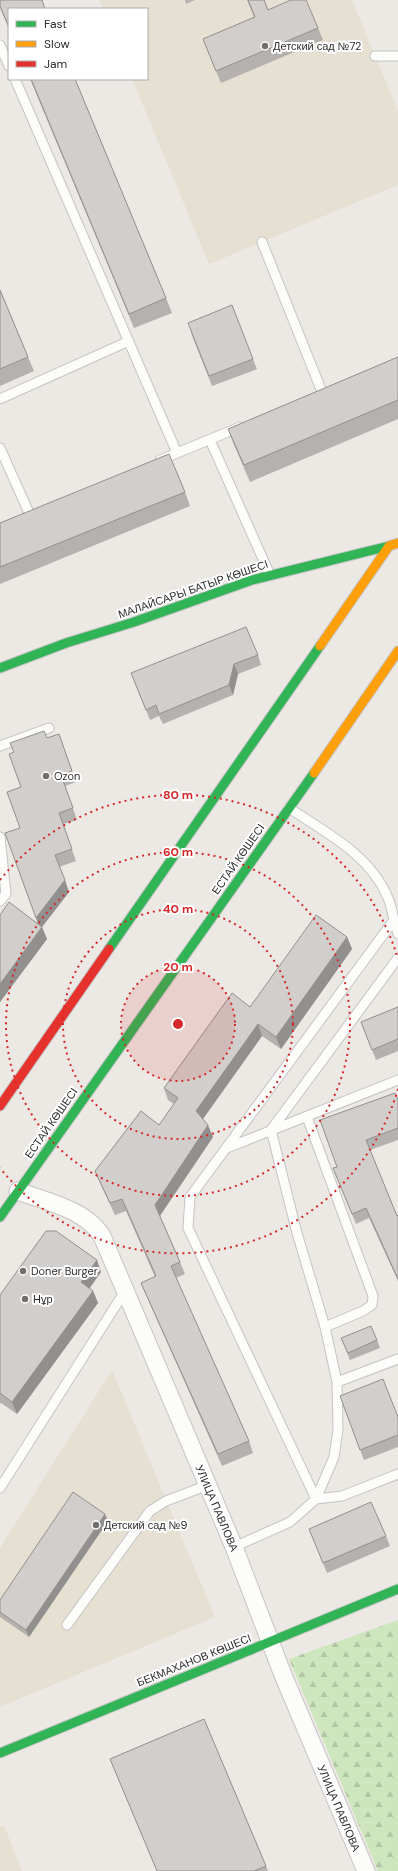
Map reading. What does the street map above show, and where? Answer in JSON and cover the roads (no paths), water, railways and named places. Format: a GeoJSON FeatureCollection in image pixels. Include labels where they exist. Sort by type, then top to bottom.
{"type":"FeatureCollection","features":[{"type":"Feature","properties":{"kind":"main road","name":"МАЛАЙСАРЫ БАТЫР КӨШЕСІ"},"geometry":{"type":"LineString","coordinates":[[0,668],[66,643],[134,622],[270,575],[394,545]]}},
{"type":"Feature","properties":{"kind":"main road"},"geometry":{"type":"LineString","coordinates":[[0,1106],[394,545]]}},
{"type":"Feature","properties":{"kind":"main road","name":"ЕСТАЙ КӨШЕСІ"},"geometry":{"type":"LineString","coordinates":[[0,1217],[398,651]]}},
{"type":"Feature","properties":{"kind":"main road","name":"БЕКМАХАНОВ КӨШЕСІ"},"geometry":{"type":"LineString","coordinates":[[0,1753],[398,1589]]}},
{"type":"Feature","properties":{"kind":"street","name":"УЛИЦА ПАВЛОВА"},"geometry":{"type":"LineString","coordinates":[[18,1191],[85,1217],[97,1228],[102,1236],[234,1547],[270,1642],[366,1871]]}},
{"type":"Feature","properties":{"kind":"lane"},"geometry":{"type":"LineString","coordinates":[[0,45],[8,64]]}},
{"type":"Feature","properties":{"kind":"lane"},"geometry":{"type":"LineString","coordinates":[[375,56],[398,56]]}},
{"type":"Feature","properties":{"kind":"lane"},"geometry":{"type":"LineString","coordinates":[[15,80],[177,453]]}},
{"type":"Feature","properties":{"kind":"lane"},"geometry":{"type":"LineString","coordinates":[[262,242],[322,392]]}},
{"type":"Feature","properties":{"kind":"lane"},"geometry":{"type":"LineString","coordinates":[[0,399],[129,341]]}},
{"type":"Feature","properties":{"kind":"lane"},"geometry":{"type":"LineString","coordinates":[[149,465],[252,422]]}},
{"type":"Feature","properties":{"kind":"lane"},"geometry":{"type":"LineString","coordinates":[[210,440],[270,575]]}},
{"type":"Feature","properties":{"kind":"lane"},"geometry":{"type":"LineString","coordinates":[[0,448],[30,515]]}},
{"type":"Feature","properties":{"kind":"lane"},"geometry":{"type":"LineString","coordinates":[[0,746],[49,728]]}},
{"type":"Feature","properties":{"kind":"lane"},"geometry":{"type":"LineString","coordinates":[[289,808],[359,857],[373,873],[387,896],[398,934]]}},
{"type":"Feature","properties":{"kind":"lane"},"geometry":{"type":"LineString","coordinates":[[0,837],[6,894],[0,901]]}},
{"type":"Feature","properties":{"kind":"lane"},"geometry":{"type":"LineString","coordinates":[[316,1499],[188,1228],[190,1197],[394,920]]}},
{"type":"Feature","properties":{"kind":"lane"},"geometry":{"type":"LineString","coordinates":[[271,1130],[398,958]]}},
{"type":"Feature","properties":{"kind":"lane"},"geometry":{"type":"LineString","coordinates":[[226,1148],[398,1080]]}},
{"type":"Feature","properties":{"kind":"lane"},"geometry":{"type":"LineString","coordinates":[[307,1117],[373,1296],[372,1305],[364,1311],[325,1327]]}},
{"type":"Feature","properties":{"kind":"lane"},"geometry":{"type":"LineString","coordinates":[[234,1547],[290,1522],[316,1499],[334,1457],[338,1430],[337,1382],[325,1327],[297,1233],[271,1130]]}},
{"type":"Feature","properties":{"kind":"lane"},"geometry":{"type":"LineString","coordinates":[[0,1488],[125,1291]]}},
{"type":"Feature","properties":{"kind":"lane"},"geometry":{"type":"LineString","coordinates":[[337,1382],[398,1359]]}},
{"type":"Feature","properties":{"kind":"lane"},"geometry":{"type":"LineString","coordinates":[[316,1499],[342,1496],[398,1474]]}},
{"type":"Feature","properties":{"kind":"lane"},"geometry":{"type":"LineString","coordinates":[[67,1625],[150,1511],[166,1501],[208,1485]]}},
{"type":"Feature","properties":{"kind":"place","name":"Детский сад №72"},"geometry":{"type":"Point","coordinates":[265,46]}},
{"type":"Feature","properties":{"kind":"place","name":"Ozon"},"geometry":{"type":"Point","coordinates":[46,776]}},
{"type":"Feature","properties":{"kind":"place","name":"Doner Burger"},"geometry":{"type":"Point","coordinates":[23,1271]}},
{"type":"Feature","properties":{"kind":"place","name":"Нұр"},"geometry":{"type":"Point","coordinates":[25,1299]}},
{"type":"Feature","properties":{"kind":"place","name":"Детский сад №9"},"geometry":{"type":"Point","coordinates":[96,1525]}}]}
